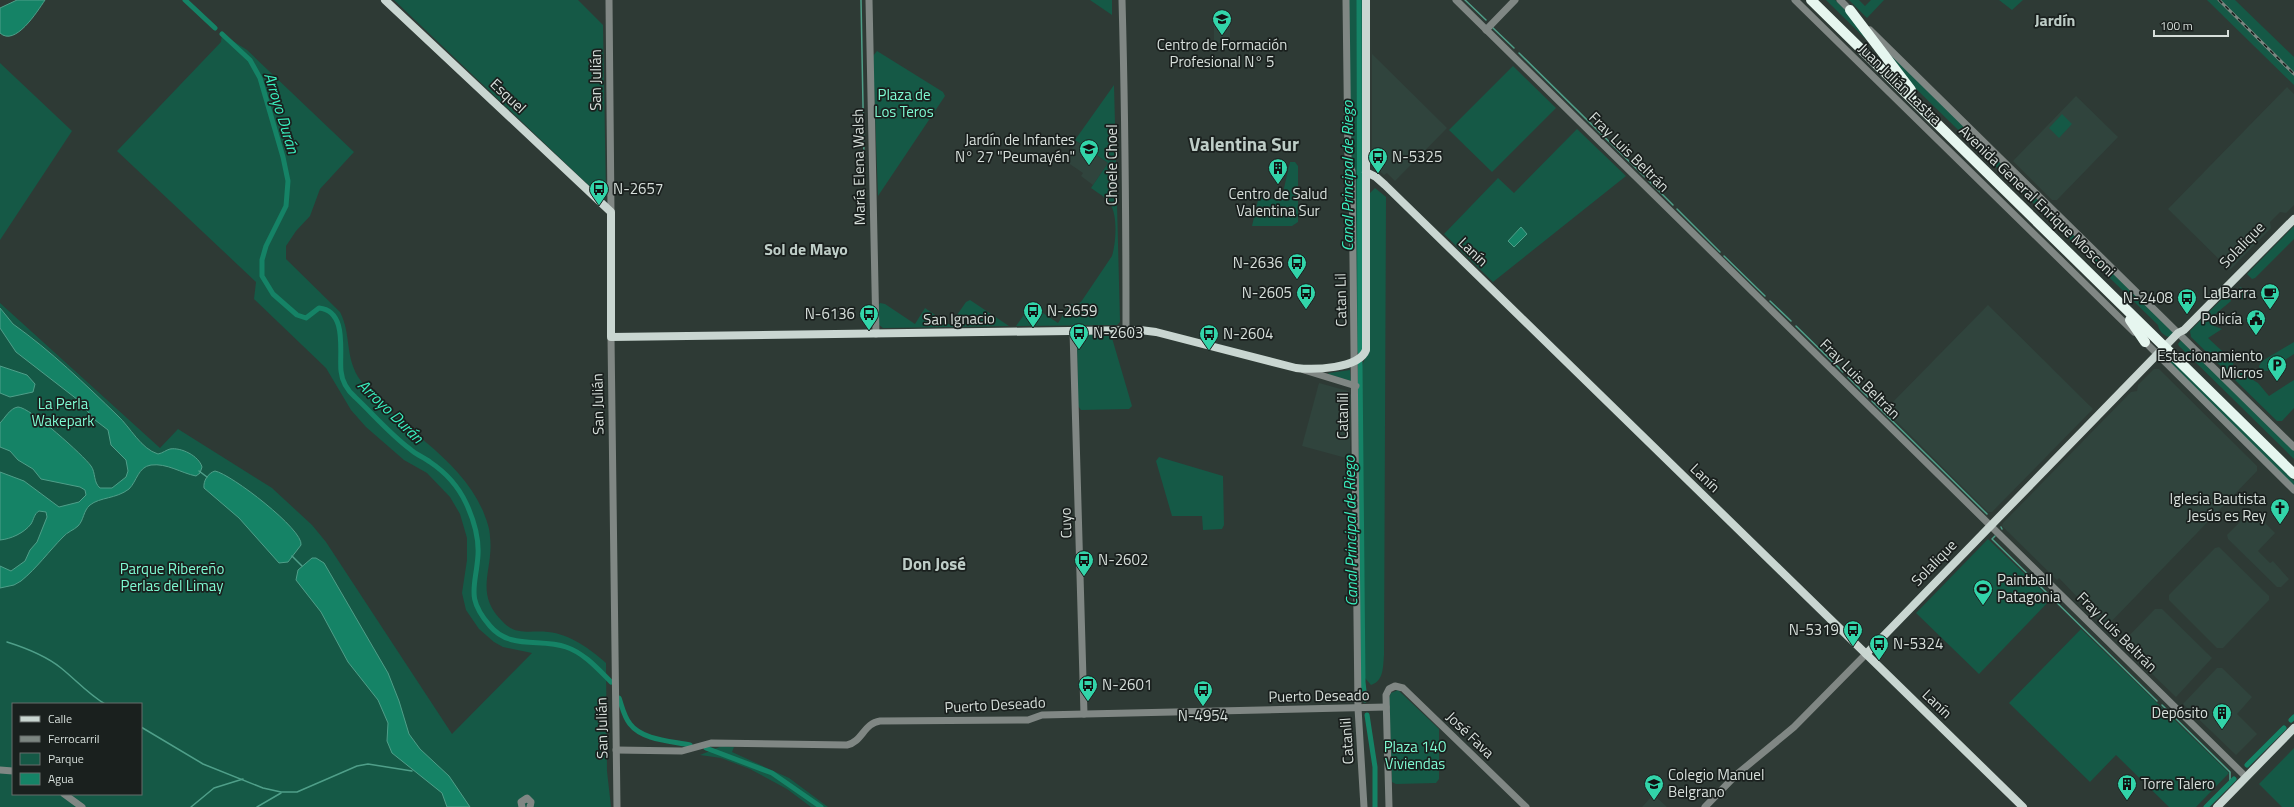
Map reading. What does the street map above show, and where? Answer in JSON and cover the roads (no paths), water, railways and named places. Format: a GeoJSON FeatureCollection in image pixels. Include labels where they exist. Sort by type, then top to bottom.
{"type":"FeatureCollection","features":[{"type":"Feature","properties":{"kind":"highway","name":"Avenida General Enrique Mosconi"},"geometry":{"type":"LineString","coordinates":[[1811,0],[2164,349],[2294,474]]}},
{"type":"Feature","properties":{"kind":"highway","name":"Avenida General Enrique Mosconi"},"geometry":{"type":"LineString","coordinates":[[1819,0],[1911,90],[2164,349],[2294,466]]}},
{"type":"Feature","properties":{"kind":"highway"},"geometry":{"type":"LineString","coordinates":[[1850,10],[1911,90]]}},
{"type":"Feature","properties":{"kind":"highway"},"geometry":{"type":"LineString","coordinates":[[2112,296],[2145,342]]}},
{"type":"Feature","properties":{"kind":"main road","name":"Esquel"},"geometry":{"type":"LineString","coordinates":[[385,0],[611,212]]}},
{"type":"Feature","properties":{"kind":"main road"},"geometry":{"type":"LineString","coordinates":[[1355,360],[1364,354],[1366,347],[1366,0]]}},
{"type":"Feature","properties":{"kind":"main road","name":"Lanín"},"geometry":{"type":"LineString","coordinates":[[1366,172],[1379,179],[2023,807]]}},
{"type":"Feature","properties":{"kind":"main road","name":"San Julián"},"geometry":{"type":"LineString","coordinates":[[611,212],[611,337]]}},
{"type":"Feature","properties":{"kind":"main road","name":"Solalique"},"geometry":{"type":"LineString","coordinates":[[2178,334],[2181,327],[2294,212]]}},
{"type":"Feature","properties":{"kind":"main road","name":"Solalique"},"geometry":{"type":"LineString","coordinates":[[1866,654],[2178,334],[2184,330],[2294,218]]}},
{"type":"Feature","properties":{"kind":"main road","name":"San Ignacio"},"geometry":{"type":"LineString","coordinates":[[611,337],[1126,330],[1156,332],[1302,369],[1326,369],[1355,360]]}},
{"type":"Feature","properties":{"kind":"main road"},"geometry":{"type":"LineString","coordinates":[[2217,807],[2294,728]]}},
{"type":"Feature","properties":{"kind":"street","name":"San Julián"},"geometry":{"type":"LineString","coordinates":[[610,0],[611,212]]}},
{"type":"Feature","properties":{"kind":"street","name":"María Elena Walsh"},"geometry":{"type":"LineString","coordinates":[[869,0],[876,334]]}},
{"type":"Feature","properties":{"kind":"street","name":"Choele Choel"},"geometry":{"type":"LineString","coordinates":[[1122,0],[1125,98],[1124,195],[1126,330]]}},
{"type":"Feature","properties":{"kind":"street","name":"Catan Lil"},"geometry":{"type":"LineString","coordinates":[[1346,0],[1348,159],[1352,171],[1355,360]]}},
{"type":"Feature","properties":{"kind":"street","name":"Fray Luis Beltrán"},"geometry":{"type":"LineString","coordinates":[[1456,0],[2246,777]]}},
{"type":"Feature","properties":{"kind":"street"},"geometry":{"type":"LineString","coordinates":[[1486,30],[1515,0]]}},
{"type":"Feature","properties":{"kind":"street","name":"Juan Julián Lastra"},"geometry":{"type":"LineString","coordinates":[[1795,0],[2145,342],[2164,349],[2294,490]]}},
{"type":"Feature","properties":{"kind":"street"},"geometry":{"type":"LineString","coordinates":[[1840,0],[2294,447]]}},
{"type":"Feature","properties":{"kind":"street","name":"Cuyo"},"geometry":{"type":"LineString","coordinates":[[1073,331],[1084,714]]}},
{"type":"Feature","properties":{"kind":"street","name":"San Julián"},"geometry":{"type":"LineString","coordinates":[[611,337],[617,807]]}},
{"type":"Feature","properties":{"kind":"street","name":"Catanlil"},"geometry":{"type":"LineString","coordinates":[[1355,360],[1358,708],[1364,807]]}},
{"type":"Feature","properties":{"kind":"street","name":"San Ignacio"},"geometry":{"type":"LineString","coordinates":[[1302,369],[1356,386]]}},
{"type":"Feature","properties":{"kind":"street","name":"Solalique"},"geometry":{"type":"LineString","coordinates":[[1705,807],[1739,772],[1794,727],[1866,654]]}},
{"type":"Feature","properties":{"kind":"street","name":"José Fava"},"geometry":{"type":"LineString","coordinates":[[1386,707],[1387,692],[1393,686],[1403,688],[1526,807]]}},
{"type":"Feature","properties":{"kind":"street"},"geometry":{"type":"LineString","coordinates":[[1386,707],[1388,807]]}},
{"type":"Feature","properties":{"kind":"street","name":"Puerto Deseado"},"geometry":{"type":"LineString","coordinates":[[616,750],[682,751],[711,743],[847,745],[855,742],[868,726],[877,722],[1028,720],[1042,716],[1084,714],[1386,707]]}},
{"type":"Feature","properties":{"kind":"street"},"geometry":{"type":"LineString","coordinates":[[0,770],[12,771]]}},
{"type":"Feature","properties":{"kind":"street"},"geometry":{"type":"LineString","coordinates":[[65,795],[82,807]]}},
{"type":"Feature","properties":{"kind":"street"},"geometry":{"type":"LineString","coordinates":[[520,806],[522,800],[527,798],[531,802],[530,807]]}},
{"type":"Feature","properties":{"kind":"water"},"geometry":{"type":"Polygon","coordinates":[[[17,0],[45,0],[37,12],[19,32],[6,36],[0,33],[0,8],[17,0]]]}},
{"type":"Feature","properties":{"kind":"water"},"geometry":{"type":"Polygon","coordinates":[[[1521,227],[1527,234],[1514,247],[1508,241],[1521,227]]]}},
{"type":"Feature","properties":{"kind":"water"},"geometry":{"type":"Polygon","coordinates":[[[0,308],[13,324],[67,368],[93,392],[146,448],[158,454],[170,449],[179,449],[189,453],[197,459],[202,467],[200,473],[196,476],[163,465],[151,465],[143,468],[129,489],[119,495],[94,502],[90,505],[78,526],[65,535],[21,581],[14,585],[0,588],[0,566],[11,571],[25,561],[30,550],[37,542],[47,517],[46,512],[39,511],[35,515],[31,524],[21,533],[13,537],[0,540],[0,472],[24,481],[59,507],[79,502],[86,495],[85,490],[80,487],[41,479],[33,469],[18,460],[10,451],[0,447],[0,423],[10,411],[18,407],[24,409],[45,423],[91,466],[96,483],[100,488],[112,488],[126,477],[128,471],[126,460],[111,445],[108,430],[95,420],[78,400],[16,352],[0,328],[0,308]]]}},
{"type":"Feature","properties":{"kind":"water"},"geometry":{"type":"Polygon","coordinates":[[[0,366],[27,375],[35,384],[33,392],[10,397],[0,393],[0,366]]]}},
{"type":"Feature","properties":{"kind":"water"},"geometry":{"type":"Polygon","coordinates":[[[215,471],[223,474],[250,492],[291,528],[299,538],[301,545],[288,562],[279,563],[239,518],[204,488],[206,478],[215,471]]]}},
{"type":"Feature","properties":{"kind":"water"},"geometry":{"type":"Polygon","coordinates":[[[312,558],[316,558],[324,563],[388,673],[399,701],[409,734],[420,749],[449,776],[470,807],[447,807],[442,793],[392,753],[387,741],[388,723],[378,700],[348,662],[321,612],[296,580],[298,570],[312,558]]]}},
{"type":"Feature","properties":{"kind":"waterway","name":"Arroyo Durán"},"geometry":{"type":"LineString","coordinates":[[185,0],[215,28]]}},
{"type":"Feature","properties":{"kind":"waterway"},"geometry":{"type":"LineString","coordinates":[[861,0],[864,158]]}},
{"type":"Feature","properties":{"kind":"waterway","name":"Canal Principal de Riego"},"geometry":{"type":"LineString","coordinates":[[1359,0],[1360,352]]}},
{"type":"Feature","properties":{"kind":"waterway"},"geometry":{"type":"LineString","coordinates":[[1465,0],[1486,20]]}},
{"type":"Feature","properties":{"kind":"waterway"},"geometry":{"type":"LineString","coordinates":[[1492,27],[1514,48]]}},
{"type":"Feature","properties":{"kind":"waterway","name":"Arroyo Durán"},"geometry":{"type":"LineString","coordinates":[[222,34],[250,60],[260,78],[283,157],[288,181],[286,206],[266,246],[262,260],[262,276],[273,294],[297,315],[306,318],[319,308],[328,311],[334,317],[340,334],[342,375],[347,388],[412,451],[428,460],[441,470],[459,491],[471,515],[478,542],[477,566],[474,584],[475,599],[477,607],[490,626],[498,633],[516,641],[556,644],[573,650],[590,662],[611,682]]}},
{"type":"Feature","properties":{"kind":"waterway"},"geometry":{"type":"LineString","coordinates":[[1519,53],[1645,177]]}},
{"type":"Feature","properties":{"kind":"waterway"},"geometry":{"type":"LineString","coordinates":[[1649,181],[1673,205]]}},
{"type":"Feature","properties":{"kind":"waterway"},"geometry":{"type":"LineString","coordinates":[[1677,209],[1720,252]]}},
{"type":"Feature","properties":{"kind":"waterway"},"geometry":{"type":"LineString","coordinates":[[1724,256],[1765,296]]}},
{"type":"Feature","properties":{"kind":"waterway"},"geometry":{"type":"LineString","coordinates":[[1770,301],[1791,321]]}},
{"type":"Feature","properties":{"kind":"waterway"},"geometry":{"type":"LineString","coordinates":[[1796,326],[1843,372]]}},
{"type":"Feature","properties":{"kind":"waterway","name":"Canal Principal de Riego"},"geometry":{"type":"LineString","coordinates":[[1360,362],[1363,682],[1365,700]]}},
{"type":"Feature","properties":{"kind":"waterway"},"geometry":{"type":"LineString","coordinates":[[1848,377],[1868,397]]}},
{"type":"Feature","properties":{"kind":"waterway"},"geometry":{"type":"LineString","coordinates":[[1872,401],[1987,514]]}},
{"type":"Feature","properties":{"kind":"waterway"},"geometry":{"type":"LineString","coordinates":[[199,471],[207,477]]}},
{"type":"Feature","properties":{"kind":"waterway"},"geometry":{"type":"LineString","coordinates":[[1995,536],[1992,539],[2157,701]]}},
{"type":"Feature","properties":{"kind":"waterway"},"geometry":{"type":"LineString","coordinates":[[292,556],[302,566]]}},
{"type":"Feature","properties":{"kind":"waterway"},"geometry":{"type":"LineString","coordinates":[[7,642],[28,649],[48,659],[104,703]]}},
{"type":"Feature","properties":{"kind":"waterway","name":"Arroyo Durán"},"geometry":{"type":"LineString","coordinates":[[619,698],[626,718],[635,729],[649,737],[690,745]]}},
{"type":"Feature","properties":{"kind":"waterway"},"geometry":{"type":"LineString","coordinates":[[2162,705],[2230,772],[2230,783]]}},
{"type":"Feature","properties":{"kind":"waterway","name":"Canal Principal de Riego"},"geometry":{"type":"LineString","coordinates":[[1367,715],[1375,767],[1375,807]]}},
{"type":"Feature","properties":{"kind":"waterway"},"geometry":{"type":"LineString","coordinates":[[2291,720],[2294,717]]}},
{"type":"Feature","properties":{"kind":"waterway"},"geometry":{"type":"LineString","coordinates":[[142,728],[203,764],[263,788],[281,792],[297,792],[357,766],[368,764],[412,771]]}},
{"type":"Feature","properties":{"kind":"waterway"},"geometry":{"type":"LineString","coordinates":[[2247,765],[2284,728]]}},
{"type":"Feature","properties":{"kind":"waterway","name":"Arroyo Durán"},"geometry":{"type":"LineString","coordinates":[[706,748],[772,773],[821,807]]}},
{"type":"Feature","properties":{"kind":"waterway"},"geometry":{"type":"LineString","coordinates":[[191,807],[214,788],[243,779]]}},
{"type":"Feature","properties":{"kind":"waterway"},"geometry":{"type":"LineString","coordinates":[[2206,807],[2234,779]]}},
{"type":"Feature","properties":{"kind":"waterway"},"geometry":{"type":"LineString","coordinates":[[257,807],[281,793]]}},
{"type":"Feature","properties":{"kind":"railway"},"geometry":{"type":"LineString","coordinates":[[2219,0],[2294,74]]}},
{"type":"Feature","properties":{"kind":"place","name":"Centro de Formación Profesional N° 5"},"geometry":{"type":"Point","coordinates":[1222,36]}},
{"type":"Feature","properties":{"kind":"place","name":"Jardín de Infantes N° 27 \"Peumayén\""},"geometry":{"type":"Point","coordinates":[1089,166]}},
{"type":"Feature","properties":{"kind":"place","name":"N-5325"},"geometry":{"type":"Point","coordinates":[1378,174]}},
{"type":"Feature","properties":{"kind":"place","name":"Centro de Salud Valentina Sur"},"geometry":{"type":"Point","coordinates":[1278,185]}},
{"type":"Feature","properties":{"kind":"place","name":"N-2657"},"geometry":{"type":"Point","coordinates":[599,206]}},
{"type":"Feature","properties":{"kind":"place","name":"N-2636"},"geometry":{"type":"Point","coordinates":[1297,280]}},
{"type":"Feature","properties":{"kind":"place","name":"N-2605"},"geometry":{"type":"Point","coordinates":[1306,310]}},
{"type":"Feature","properties":{"kind":"place","name":"La Barra"},"geometry":{"type":"Point","coordinates":[2270,310]}},
{"type":"Feature","properties":{"kind":"place","name":"N-2408"},"geometry":{"type":"Point","coordinates":[2187,315]}},
{"type":"Feature","properties":{"kind":"place","name":"N-2659"},"geometry":{"type":"Point","coordinates":[1033,328]}},
{"type":"Feature","properties":{"kind":"place","name":"N-6136"},"geometry":{"type":"Point","coordinates":[869,331]}},
{"type":"Feature","properties":{"kind":"place","name":"Policía"},"geometry":{"type":"Point","coordinates":[2256,336]}},
{"type":"Feature","properties":{"kind":"place","name":"N-2603"},"geometry":{"type":"Point","coordinates":[1079,350]}},
{"type":"Feature","properties":{"kind":"place","name":"N-2604"},"geometry":{"type":"Point","coordinates":[1209,351]}},
{"type":"Feature","properties":{"kind":"place","name":"Estacionamiento Micros"},"geometry":{"type":"Point","coordinates":[2277,382]}},
{"type":"Feature","properties":{"kind":"place","name":"Iglesia Bautista Jesús es Rey"},"geometry":{"type":"Point","coordinates":[2280,525]}},
{"type":"Feature","properties":{"kind":"place","name":"N-2602"},"geometry":{"type":"Point","coordinates":[1084,577]}},
{"type":"Feature","properties":{"kind":"place","name":"Paintball Patagonia"},"geometry":{"type":"Point","coordinates":[1983,606]}},
{"type":"Feature","properties":{"kind":"place","name":"N-5319"},"geometry":{"type":"Point","coordinates":[1853,647]}},
{"type":"Feature","properties":{"kind":"place","name":"N-5324"},"geometry":{"type":"Point","coordinates":[1879,661]}},
{"type":"Feature","properties":{"kind":"place","name":"N-2601"},"geometry":{"type":"Point","coordinates":[1088,702]}},
{"type":"Feature","properties":{"kind":"place","name":"N-4954"},"geometry":{"type":"Point","coordinates":[1203,707]}},
{"type":"Feature","properties":{"kind":"place","name":"Depósito"},"geometry":{"type":"Point","coordinates":[2222,730]}},
{"type":"Feature","properties":{"kind":"place","name":"Colegio Manuel Belgrano"},"geometry":{"type":"Point","coordinates":[1654,801]}},
{"type":"Feature","properties":{"kind":"place","name":"Torre Talero"},"geometry":{"type":"Point","coordinates":[2127,801]}},
{"type":"Feature","properties":{"kind":"district","name":"Jardín"},"geometry":{"type":"Point","coordinates":[2055,20]}},
{"type":"Feature","properties":{"kind":"district","name":"Valentina Sur"},"geometry":{"type":"Point","coordinates":[1244,144]}},
{"type":"Feature","properties":{"kind":"district","name":"Sol de Mayo"},"geometry":{"type":"Point","coordinates":[806,249]}},
{"type":"Feature","properties":{"kind":"district","name":"Don José"},"geometry":{"type":"Point","coordinates":[934,564]}},
{"type":"Feature","properties":{"kind":"park label","name":"Plaza de Los Teros"},"geometry":{"type":"Point","coordinates":[904,104]}},
{"type":"Feature","properties":{"kind":"park label","name":"La Perla Wakepark"},"geometry":{"type":"Point","coordinates":[63,412]}},
{"type":"Feature","properties":{"kind":"park label","name":"Parque Ribereño Perlas del Limay"},"geometry":{"type":"Point","coordinates":[172,578]}},
{"type":"Feature","properties":{"kind":"park label","name":"Plaza 140 Viviendas"},"geometry":{"type":"Point","coordinates":[1415,756]}}]}
